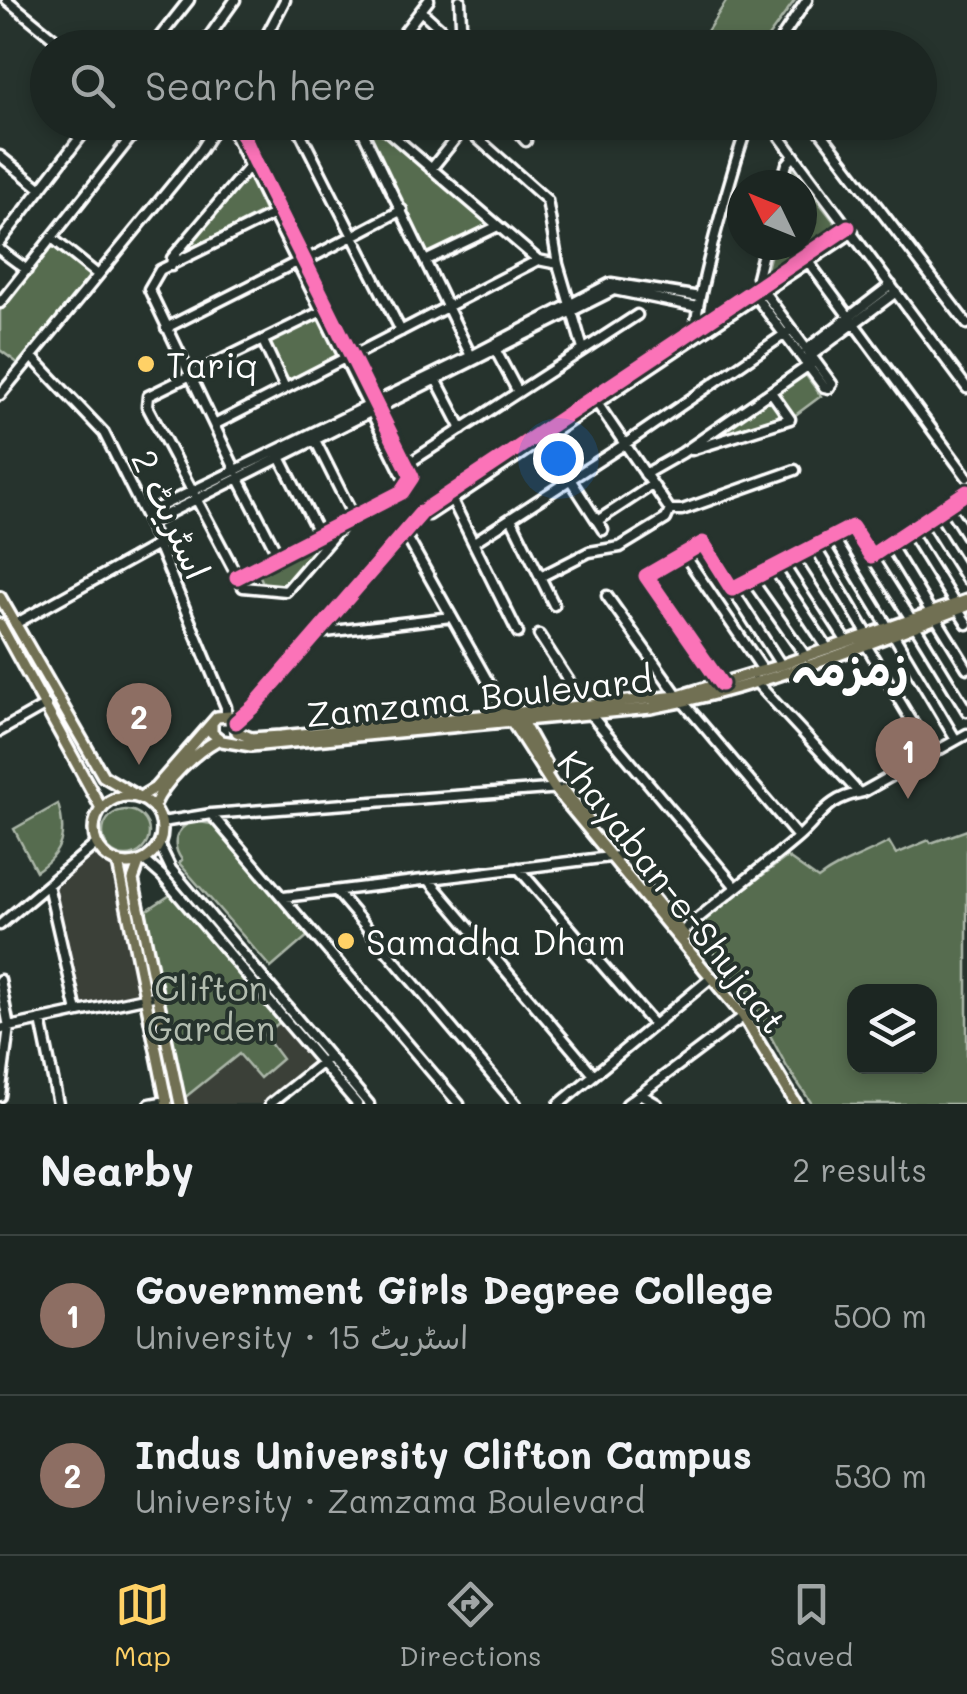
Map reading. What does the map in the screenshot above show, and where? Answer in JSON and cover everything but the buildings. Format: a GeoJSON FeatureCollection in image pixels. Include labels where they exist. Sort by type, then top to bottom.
{"type":"FeatureCollection","features":[{"type":"Feature","properties":{"kind":"main road"},"geometry":{"type":"LineString","coordinates":[[0,597],[109,792],[104,800],[94,793]]}},
{"type":"Feature","properties":{"kind":"main road","name":"Zamzama Boulevard"},"geometry":{"type":"LineString","coordinates":[[220,740],[252,746],[518,723],[680,699],[755,681],[962,605]]}},
{"type":"Feature","properties":{"kind":"main road"},"geometry":{"type":"LineString","coordinates":[[0,624],[101,808]]}},
{"type":"Feature","properties":{"kind":"main road","name":"Zamzama Boulevard"},"geometry":{"type":"LineString","coordinates":[[680,699],[846,642],[867,640]]}},
{"type":"Feature","properties":{"kind":"main road","name":"Zamzama Boulevard"},"geometry":{"type":"LineString","coordinates":[[237,727],[251,738],[510,712],[588,710]]}},
{"type":"Feature","properties":{"kind":"main road","name":"Khayaban-e-Shujaat"},"geometry":{"type":"LineString","coordinates":[[510,712],[558,788],[745,1014],[800,1104]]}},
{"type":"Feature","properties":{"kind":"main road"},"geometry":{"type":"LineString","coordinates":[[141,861],[118,863],[106,857],[96,844],[94,826],[101,808],[117,797],[138,797],[155,788],[218,717],[226,715],[237,727],[203,748],[166,786],[154,806]]}},
{"type":"Feature","properties":{"kind":"main road"},"geometry":{"type":"LineString","coordinates":[[212,724],[212,733],[220,740]]}},
{"type":"Feature","properties":{"kind":"main road"},"geometry":{"type":"LineString","coordinates":[[97,766],[110,783],[154,806],[162,822],[160,844],[141,861],[134,880],[167,1102]]}},
{"type":"Feature","properties":{"kind":"main road"},"geometry":{"type":"LineString","coordinates":[[118,863],[180,1104]]}},
{"type":"Feature","properties":{"kind":"main road","name":"Khayaban-e-Shujaat"},"geometry":{"type":"LineString","coordinates":[[679,934],[745,1014]]}},
{"type":"Feature","properties":{"kind":"street"},"geometry":{"type":"LineString","coordinates":[[7,0],[44,30]]}},
{"type":"Feature","properties":{"kind":"street"},"geometry":{"type":"LineString","coordinates":[[165,30],[189,0]]}},
{"type":"Feature","properties":{"kind":"street"},"geometry":{"type":"LineString","coordinates":[[214,30],[235,0]]}},
{"type":"Feature","properties":{"kind":"street"},"geometry":{"type":"LineString","coordinates":[[269,30],[285,0]]}},
{"type":"Feature","properties":{"kind":"street"},"geometry":{"type":"LineString","coordinates":[[406,30],[429,0]]}},
{"type":"Feature","properties":{"kind":"street"},"geometry":{"type":"LineString","coordinates":[[460,0],[461,30]]}},
{"type":"Feature","properties":{"kind":"street"},"geometry":{"type":"LineString","coordinates":[[787,30],[807,0]]}},
{"type":"Feature","properties":{"kind":"street"},"geometry":{"type":"LineString","coordinates":[[421,11],[443,30]]}},
{"type":"Feature","properties":{"kind":"street"},"geometry":{"type":"LineString","coordinates":[[27,270],[0,246],[78,140]]}},
{"type":"Feature","properties":{"kind":"street"},"geometry":{"type":"LineString","coordinates":[[0,303],[129,140]]}},
{"type":"Feature","properties":{"kind":"street"},"geometry":{"type":"LineString","coordinates":[[0,395],[207,140]]}},
{"type":"Feature","properties":{"kind":"street"},"geometry":{"type":"LineString","coordinates":[[238,577],[402,492],[412,477],[276,213],[252,164],[245,140]]}},
{"type":"Feature","properties":{"kind":"street"},"geometry":{"type":"LineString","coordinates":[[304,140],[400,331]]}},
{"type":"Feature","properties":{"kind":"street"},"geometry":{"type":"LineString","coordinates":[[367,140],[471,356]]}},
{"type":"Feature","properties":{"kind":"street"},"geometry":{"type":"LineString","coordinates":[[397,140],[538,260],[558,264]]}},
{"type":"Feature","properties":{"kind":"street"},"geometry":{"type":"LineString","coordinates":[[431,170],[453,140]]}},
{"type":"Feature","properties":{"kind":"street"},"geometry":{"type":"LineString","coordinates":[[483,140],[545,197],[558,264],[583,349]]}},
{"type":"Feature","properties":{"kind":"street"},"geometry":{"type":"LineString","coordinates":[[696,333],[699,302],[744,140]]}},
{"type":"Feature","properties":{"kind":"street"},"geometry":{"type":"LineString","coordinates":[[781,140],[967,388]]}},
{"type":"Feature","properties":{"kind":"street"},"geometry":{"type":"LineString","coordinates":[[827,140],[967,324]]}},
{"type":"Feature","properties":{"kind":"street"},"geometry":{"type":"LineString","coordinates":[[0,156],[41,189]]}},
{"type":"Feature","properties":{"kind":"street"},"geometry":{"type":"LineString","coordinates":[[785,170],[793,157]]}},
{"type":"Feature","properties":{"kind":"street"},"geometry":{"type":"LineString","coordinates":[[172,266],[172,258],[252,164]]}},
{"type":"Feature","properties":{"kind":"street"},"geometry":{"type":"LineString","coordinates":[[166,328],[402,210]]}},
{"type":"Feature","properties":{"kind":"street"},"geometry":{"type":"LineString","coordinates":[[276,213],[160,270],[149,288],[278,557]]}},
{"type":"Feature","properties":{"kind":"street"},"geometry":{"type":"LineString","coordinates":[[425,260],[496,226]]}},
{"type":"Feature","properties":{"kind":"street"},"geometry":{"type":"LineString","coordinates":[[817,252],[850,230]]}},
{"type":"Feature","properties":{"kind":"street"},"geometry":{"type":"LineString","coordinates":[[52,238],[98,275]]}},
{"type":"Feature","properties":{"kind":"street"},"geometry":{"type":"LineString","coordinates":[[214,425],[538,260]]}},
{"type":"Feature","properties":{"kind":"street"},"geometry":{"type":"LineString","coordinates":[[762,260],[758,276],[760,292],[809,359]]}},
{"type":"Feature","properties":{"kind":"street"},"geometry":{"type":"LineString","coordinates":[[237,727],[422,512],[429,515],[450,497],[805,260]]}},
{"type":"Feature","properties":{"kind":"street"},"geometry":{"type":"LineString","coordinates":[[807,260],[967,477]]}},
{"type":"Feature","properties":{"kind":"street"},"geometry":{"type":"LineString","coordinates":[[301,261],[322,311],[338,335]]}},
{"type":"Feature","properties":{"kind":"street"},"geometry":{"type":"LineString","coordinates":[[646,474],[771,392],[894,288]]}},
{"type":"Feature","properties":{"kind":"street"},"geometry":{"type":"LineString","coordinates":[[147,518],[420,385],[471,356],[618,289],[699,302]]}},
{"type":"Feature","properties":{"kind":"street"},"geometry":{"type":"LineString","coordinates":[[420,385],[496,351],[572,307]]}},
{"type":"Feature","properties":{"kind":"street"},"geometry":{"type":"LineString","coordinates":[[322,311],[148,396],[146,401],[243,587],[286,591],[344,524]]}},
{"type":"Feature","properties":{"kind":"street"},"geometry":{"type":"LineString","coordinates":[[406,465],[637,315]]}},
{"type":"Feature","properties":{"kind":"street"},"geometry":{"type":"LineString","coordinates":[[474,542],[626,444],[787,332]]}},
{"type":"Feature","properties":{"kind":"street"},"geometry":{"type":"LineString","coordinates":[[263,341],[286,388]]}},
{"type":"Feature","properties":{"kind":"street"},"geometry":{"type":"LineString","coordinates":[[496,351],[518,392]]}},
{"type":"Feature","properties":{"kind":"street","name":"اسٹریٹ 2"},"geometry":{"type":"LineString","coordinates":[[32,356],[104,433],[147,518],[206,655],[226,715]]}},
{"type":"Feature","properties":{"kind":"street"},"geometry":{"type":"LineString","coordinates":[[437,380],[462,428]]}},
{"type":"Feature","properties":{"kind":"street"},"geometry":{"type":"LineString","coordinates":[[559,424],[597,403],[623,381]]}},
{"type":"Feature","properties":{"kind":"street"},"geometry":{"type":"LineString","coordinates":[[682,453],[790,419],[771,392]]}},
{"type":"Feature","properties":{"kind":"street"},"geometry":{"type":"LineString","coordinates":[[597,403],[670,510]]}},
{"type":"Feature","properties":{"kind":"street"},"geometry":{"type":"LineString","coordinates":[[237,475],[281,459],[297,446],[316,442],[374,407]]}},
{"type":"Feature","properties":{"kind":"street"},"geometry":{"type":"LineString","coordinates":[[374,407],[408,478]]}},
{"type":"Feature","properties":{"kind":"street"},"geometry":{"type":"LineString","coordinates":[[316,442],[354,518]]}},
{"type":"Feature","properties":{"kind":"street"},"geometry":{"type":"LineString","coordinates":[[281,459],[320,536]]}},
{"type":"Feature","properties":{"kind":"street"},"geometry":{"type":"LineString","coordinates":[[670,510],[682,510],[795,470]]}},
{"type":"Feature","properties":{"kind":"street"},"geometry":{"type":"LineString","coordinates":[[570,479],[603,530]]}},
{"type":"Feature","properties":{"kind":"street"},"geometry":{"type":"LineString","coordinates":[[597,522],[652,486]]}},
{"type":"Feature","properties":{"kind":"street"},"geometry":{"type":"LineString","coordinates":[[870,556],[966,494]]}},
{"type":"Feature","properties":{"kind":"street"},"geometry":{"type":"LineString","coordinates":[[450,497],[518,633]]}},
{"type":"Feature","properties":{"kind":"street"},"geometry":{"type":"LineString","coordinates":[[947,505],[967,536]]}},
{"type":"Feature","properties":{"kind":"street"},"geometry":{"type":"LineString","coordinates":[[540,577],[589,552],[620,547],[666,518],[670,510]]}},
{"type":"Feature","properties":{"kind":"street"},"geometry":{"type":"LineString","coordinates":[[510,518],[554,605]]}},
{"type":"Feature","properties":{"kind":"street"},"geometry":{"type":"LineString","coordinates":[[928,518],[967,580]]}},
{"type":"Feature","properties":{"kind":"street"},"geometry":{"type":"LineString","coordinates":[[732,589],[852,527],[967,711]]}},
{"type":"Feature","properties":{"kind":"street"},"geometry":{"type":"LineString","coordinates":[[403,530],[510,712]]}},
{"type":"Feature","properties":{"kind":"street"},"geometry":{"type":"LineString","coordinates":[[908,530],[962,605],[967,624]]}},
{"type":"Feature","properties":{"kind":"street"},"geometry":{"type":"LineString","coordinates":[[833,538],[956,740]]}},
{"type":"Feature","properties":{"kind":"street"},"geometry":{"type":"LineString","coordinates":[[889,543],[967,668]]}},
{"type":"Feature","properties":{"kind":"street"},"geometry":{"type":"LineString","coordinates":[[721,684],[646,576],[703,544],[781,665]]}},
{"type":"Feature","properties":{"kind":"street"},"geometry":{"type":"LineString","coordinates":[[16,624],[157,546]]}},
{"type":"Feature","properties":{"kind":"street"},"geometry":{"type":"LineString","coordinates":[[815,546],[931,753]]}},
{"type":"Feature","properties":{"kind":"street"},"geometry":{"type":"LineString","coordinates":[[684,554],[763,670]]}},
{"type":"Feature","properties":{"kind":"street"},"geometry":{"type":"LineString","coordinates":[[793,558],[846,642]]}},
{"type":"Feature","properties":{"kind":"street"},"geometry":{"type":"LineString","coordinates":[[774,568],[828,649]]}},
{"type":"Feature","properties":{"kind":"street"},"geometry":{"type":"LineString","coordinates":[[751,579],[806,657]]}},
{"type":"Feature","properties":{"kind":"street"},"geometry":{"type":"LineString","coordinates":[[607,596],[680,699],[798,837]]}},
{"type":"Feature","properties":{"kind":"street"},"geometry":{"type":"LineString","coordinates":[[317,632],[451,617]]}},
{"type":"Feature","properties":{"kind":"street"},"geometry":{"type":"LineString","coordinates":[[540,635],[588,710],[735,886]]}},
{"type":"Feature","properties":{"kind":"street"},"geometry":{"type":"LineString","coordinates":[[755,681],[859,793]]}},
{"type":"Feature","properties":{"kind":"street"},"geometry":{"type":"LineString","coordinates":[[0,731],[46,705]]}},
{"type":"Feature","properties":{"kind":"street"},"geometry":{"type":"LineString","coordinates":[[679,934],[798,837],[816,814],[967,734]]}},
{"type":"Feature","properties":{"kind":"street"},"geometry":{"type":"LineString","coordinates":[[162,822],[211,814],[558,788]]}},
{"type":"Feature","properties":{"kind":"street"},"geometry":{"type":"LineString","coordinates":[[211,814],[459,1104]]}},
{"type":"Feature","properties":{"kind":"street"},"geometry":{"type":"LineString","coordinates":[[0,924],[96,844]]}},
{"type":"Feature","properties":{"kind":"street"},"geometry":{"type":"LineString","coordinates":[[160,844],[171,870],[326,1059],[357,1104]]}},
{"type":"Feature","properties":{"kind":"street"},"geometry":{"type":"LineString","coordinates":[[284,897],[615,856]]}},
{"type":"Feature","properties":{"kind":"street"},"geometry":{"type":"LineString","coordinates":[[141,861],[162,876],[369,1104]]}},
{"type":"Feature","properties":{"kind":"street"},"geometry":{"type":"LineString","coordinates":[[518,868],[654,1025]]}},
{"type":"Feature","properties":{"kind":"street"},"geometry":{"type":"LineString","coordinates":[[428,879],[594,1075]]}},
{"type":"Feature","properties":{"kind":"street"},"geometry":{"type":"LineString","coordinates":[[48,885],[76,1012]]}},
{"type":"Feature","properties":{"kind":"street"},"geometry":{"type":"LineString","coordinates":[[336,891],[516,1104]]}},
{"type":"Feature","properties":{"kind":"street"},"geometry":{"type":"LineString","coordinates":[[559,1104],[712,977]]}},
{"type":"Feature","properties":{"kind":"street"},"geometry":{"type":"LineString","coordinates":[[0,980],[4,1028],[0,1096]]}},
{"type":"Feature","properties":{"kind":"street"},"geometry":{"type":"LineString","coordinates":[[4,1028],[152,996]]}},
{"type":"Feature","properties":{"kind":"street"},"geometry":{"type":"LineString","coordinates":[[627,1104],[745,1014]]}},
{"type":"Feature","properties":{"kind":"street"},"geometry":{"type":"LineString","coordinates":[[41,1020],[58,1104]]}},
{"type":"Feature","properties":{"kind":"street"},"geometry":{"type":"LineString","coordinates":[[270,1104],[326,1059]]}},
{"type":"Feature","properties":{"kind":"street"},"geometry":{"type":"LineString","coordinates":[[640,1094],[658,1104]]}},
{"type":"Feature","properties":{"kind":"street"},"geometry":{"type":"LineString","coordinates":[[150,1104],[167,1102]]}},
{"type":"Feature","properties":{"kind":"shaded area"},"geometry":{"type":"Polygon","coordinates":[[[97,845],[118,863],[146,997],[77,1012],[47,886],[97,845]]]}},
{"type":"Feature","properties":{"kind":"shaded area"},"geometry":{"type":"Polygon","coordinates":[[[285,1018],[323,1062],[267,1104],[184,1104],[183,1099],[285,1018]]]}},
{"type":"Feature","properties":{"kind":"green space"},"geometry":{"type":"Polygon","coordinates":[[[727,0],[795,0],[773,30],[708,30],[727,0]]]}},
{"type":"Feature","properties":{"kind":"green space"},"geometry":{"type":"Polygon","coordinates":[[[366,140],[396,140],[496,227],[425,261],[366,140]]]}},
{"type":"Feature","properties":{"kind":"green space"},"geometry":{"type":"Polygon","coordinates":[[[248,175],[264,211],[184,252],[248,175]]]}},
{"type":"Feature","properties":{"kind":"green space"},"geometry":{"type":"Polygon","coordinates":[[[817,200],[839,228],[817,243],[817,200]]]}},
{"type":"Feature","properties":{"kind":"green space"},"geometry":{"type":"Polygon","coordinates":[[[52,238],[98,275],[23,367],[0,350],[0,303],[52,238]]]}},
{"type":"Feature","properties":{"kind":"green space"},"geometry":{"type":"Polygon","coordinates":[[[769,260],[791,260],[765,277],[769,260]]]}},
{"type":"Feature","properties":{"kind":"green space"},"geometry":{"type":"Polygon","coordinates":[[[320,317],[339,355],[287,381],[268,343],[320,317]]]}},
{"type":"Feature","properties":{"kind":"green space"},"geometry":{"type":"Polygon","coordinates":[[[805,374],[821,396],[790,419],[682,453],[771,392],[805,374]]]}},
{"type":"Feature","properties":{"kind":"green space"},"geometry":{"type":"Polygon","coordinates":[[[344,524],[286,591],[266,589],[256,568],[344,524]]]}},
{"type":"Feature","properties":{"kind":"green space"},"geometry":{"type":"Polygon","coordinates":[[[58,804],[60,842],[52,857],[36,871],[14,829],[58,804]]]}},
{"type":"Feature","properties":{"kind":"green space"},"geometry":{"type":"Polygon","coordinates":[[[126,810],[143,816],[149,833],[143,850],[126,856],[109,850],[103,833],[109,816],[126,810]]]}},
{"type":"Feature","properties":{"kind":"green space"},"geometry":{"type":"Polygon","coordinates":[[[193,821],[218,825],[310,934],[271,968],[179,863],[182,860],[176,848],[177,837],[193,821]]]}},
{"type":"Feature","properties":{"kind":"green space"},"geometry":{"type":"Polygon","coordinates":[[[967,830],[967,1104],[812,1104],[787,1067],[747,992],[701,938],[703,920],[787,857],[818,879],[889,842],[896,854],[929,840],[931,843],[967,830]]]}},
{"type":"Feature","properties":{"kind":"green space","name":"Clifton Garden"},"geometry":{"type":"Polygon","coordinates":[[[175,892],[285,1018],[264,1035],[282,1059],[260,1078],[239,1054],[183,1099],[141,914],[175,892]]]}},
{"type":"Feature","properties":{"kind":"cycle path"},"geometry":{"type":"LineString","coordinates":[[237,577],[402,492],[412,477],[245,140]]}},
{"type":"Feature","properties":{"kind":"cycle path"},"geometry":{"type":"LineString","coordinates":[[236,722],[422,512],[848,227]]}},
{"type":"Feature","properties":{"kind":"cycle path"},"geometry":{"type":"LineString","coordinates":[[721,684],[646,576],[703,543],[732,589],[852,527],[871,556],[967,492]]}},
{"type":"Feature","properties":{"kind":"place","name":"Tariq"},"geometry":{"type":"Point","coordinates":[146,364]}},
{"type":"Feature","properties":{"kind":"place","name":"Indus University Clifton Campus"},"geometry":{"type":"Point","coordinates":[139,765]}},
{"type":"Feature","properties":{"kind":"place","name":"Government Girls Degree College"},"geometry":{"type":"Point","coordinates":[908,799]}},
{"type":"Feature","properties":{"kind":"place","name":"Samadha Dham"},"geometry":{"type":"Point","coordinates":[346,941]}},
{"type":"Feature","properties":{"kind":"district","name":"زمزمہ"},"geometry":{"type":"Point","coordinates":[850,668]}}]}
